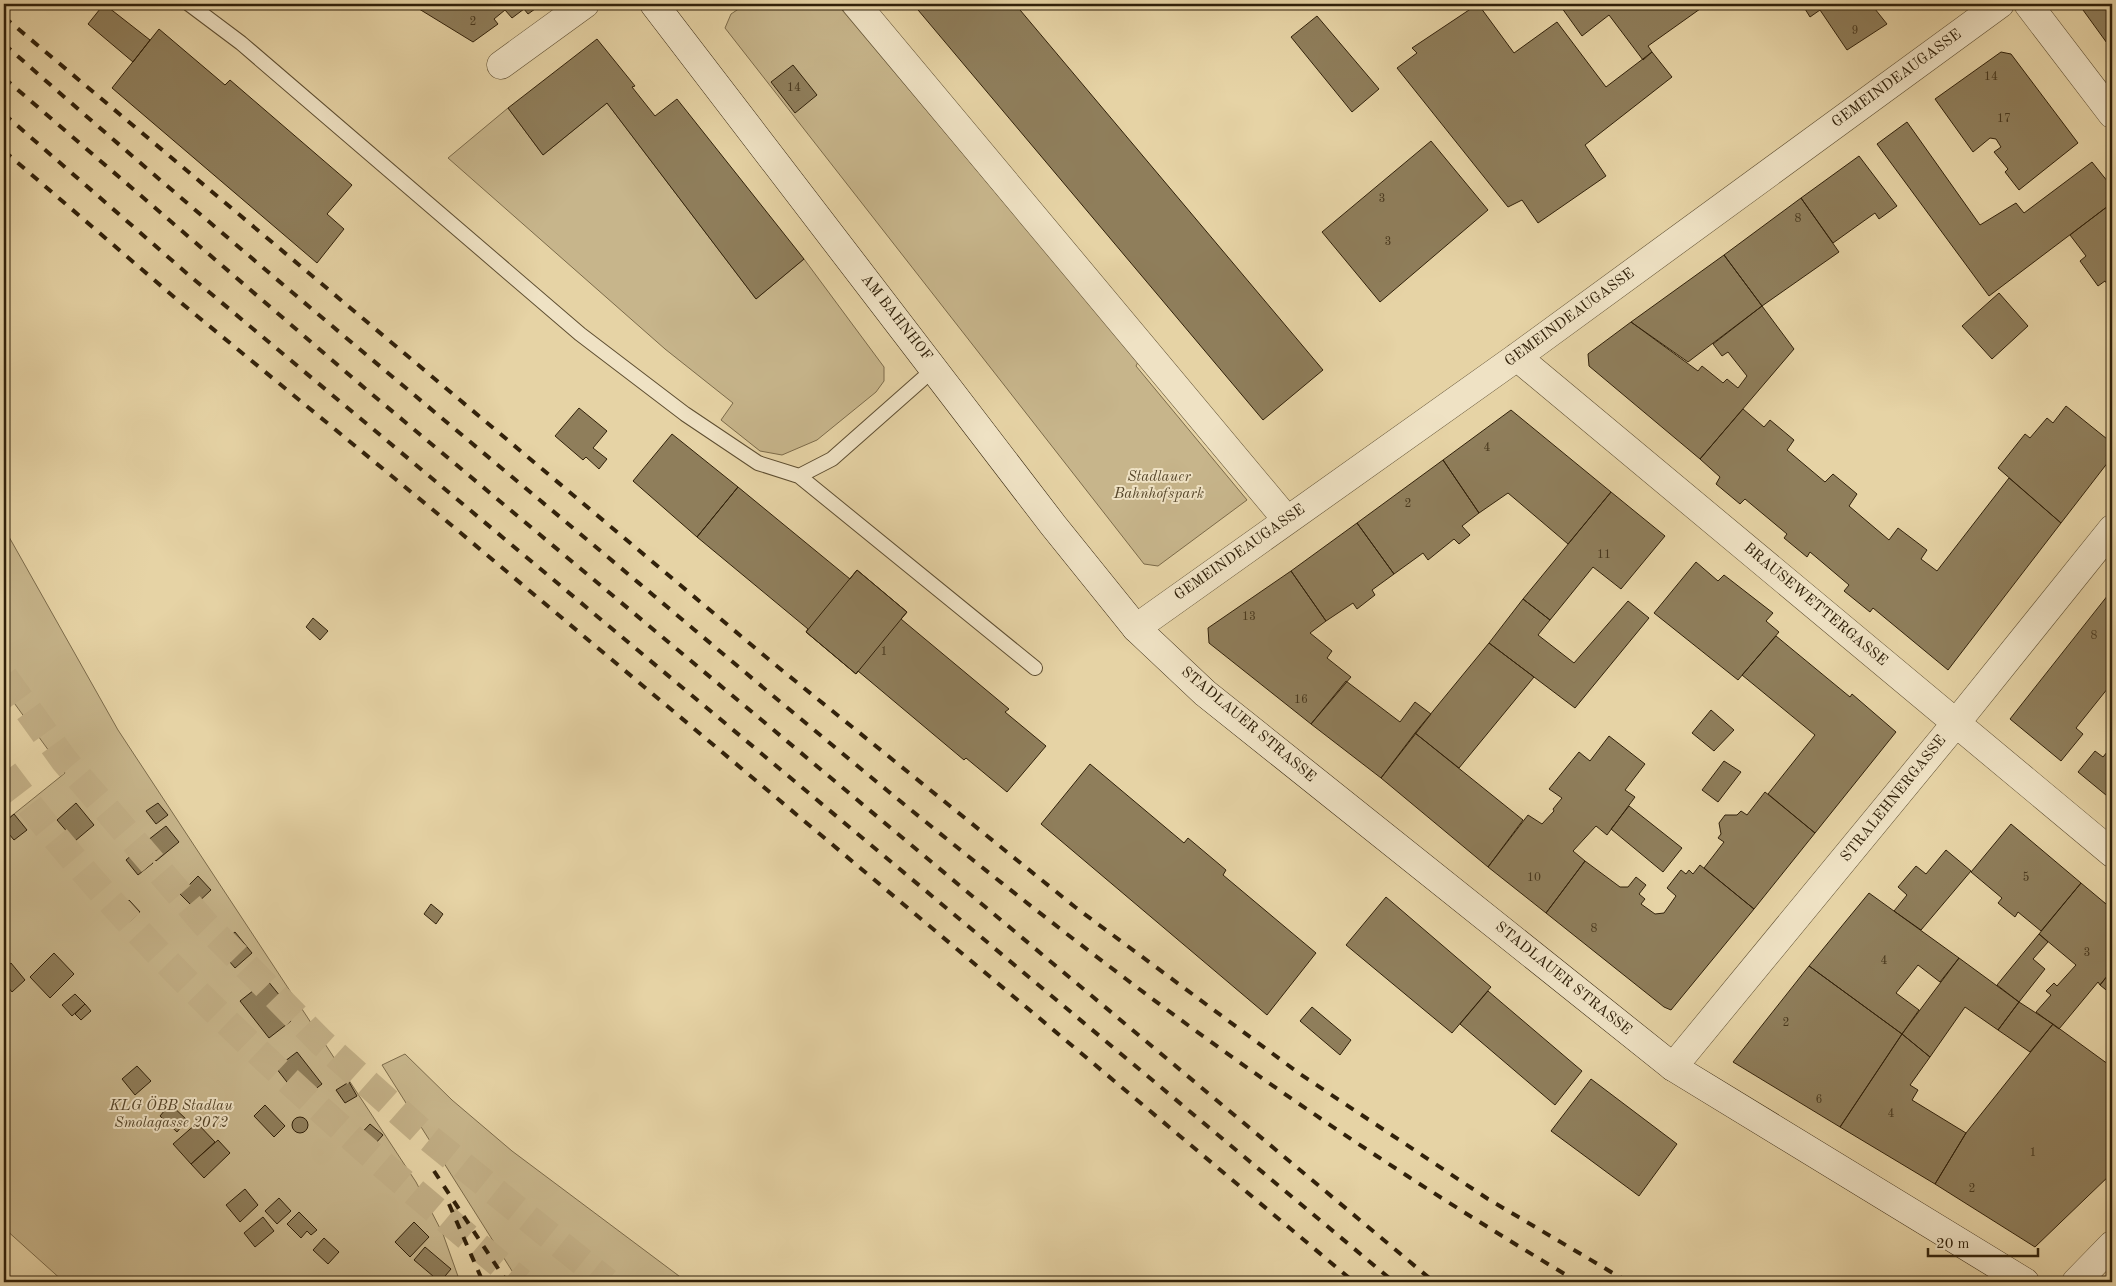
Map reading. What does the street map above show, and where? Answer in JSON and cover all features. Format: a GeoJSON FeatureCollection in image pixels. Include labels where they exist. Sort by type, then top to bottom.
{"type":"FeatureCollection","features":[{"type":"Feature","properties":{"kind":"street"},"geometry":{"type":"LineString","coordinates":[[502,65],[585,4]]}},
{"type":"Feature","properties":{"kind":"street"},"geometry":{"type":"LineString","coordinates":[[856,4],[1288,520]]}},
{"type":"Feature","properties":{"kind":"street","name":"GEMEINDEAUGASSE"},"geometry":{"type":"LineString","coordinates":[[1136,628],[1517,357],[2000,4]]}},
{"type":"Feature","properties":{"kind":"street"},"geometry":{"type":"LineString","coordinates":[[2028,4],[2112,114]]}},
{"type":"Feature","properties":{"kind":"street","name":"AM BAHNHOF"},"geometry":{"type":"LineString","coordinates":[[658,5],[1053,525],[1136,628]]}},
{"type":"Feature","properties":{"kind":"street","name":"BRAUSEWETTERGASSE"},"geometry":{"type":"LineString","coordinates":[[1517,357],[2112,853]]}},
{"type":"Feature","properties":{"kind":"street","name":"STRALEHNERGASSE"},"geometry":{"type":"LineString","coordinates":[[1673,1066],[1956,723],[2112,529]]}},
{"type":"Feature","properties":{"kind":"street","name":"STADLAUER STRASSE"},"geometry":{"type":"LineString","coordinates":[[1136,628],[1206,693],[1673,1066],[2025,1282]]}},
{"type":"Feature","properties":{"kind":"street"},"geometry":{"type":"LineString","coordinates":[[2076,1282],[2112,1245]]}},
{"type":"Feature","properties":{"kind":"lane"},"geometry":{"type":"LineString","coordinates":[[189,4],[241,43],[580,334],[685,414],[758,463],[799,476],[1035,668]]}},
{"type":"Feature","properties":{"kind":"lane"},"geometry":{"type":"LineString","coordinates":[[799,476],[832,460],[935,368]]}},
{"type":"Feature","properties":{"kind":"green space","name":"Stadlauer Bahnhofspark"},"geometry":{"type":"Polygon","coordinates":[[[746,4],[837,4],[1138,362],[1136,366],[1247,500],[1158,566],[1144,564],[725,28],[731,14],[746,4]]]}},
{"type":"Feature","properties":{"kind":"green space"},"geometry":{"type":"Polygon","coordinates":[[[607,103],[756,299],[804,259],[884,367],[884,381],[876,392],[817,440],[782,455],[760,451],[721,420],[733,403],[665,349],[448,158],[508,108],[543,155],[607,103]]]}},
{"type":"Feature","properties":{"kind":"green space","name":"KLG ÖBB Stadlau Smolagasse 2072"},"geometry":{"type":"Polygon","coordinates":[[[4,528],[118,730],[416,1182],[443,1234],[460,1282],[64,1282],[4,1228],[4,822],[65,773],[4,689],[4,528]]]}},
{"type":"Feature","properties":{"kind":"green space"},"geometry":{"type":"Polygon","coordinates":[[[405,1054],[452,1100],[512,1151],[687,1282],[519,1282],[382,1065],[405,1054]]]}},
{"type":"Feature","properties":{"kind":"building"},"geometry":{"type":"Polygon","coordinates":[[[104,4],[150,40],[133,62],[88,24],[104,4]]]}},
{"type":"Feature","properties":{"kind":"building"},"geometry":{"type":"Polygon","coordinates":[[[411,4],[542,4],[528,14],[524,9],[512,18],[505,10],[494,19],[498,24],[473,42],[411,4]]]}},
{"type":"Feature","properties":{"kind":"building"},"geometry":{"type":"Polygon","coordinates":[[[913,4],[1015,4],[1323,370],[1263,420],[913,4]]]}},
{"type":"Feature","properties":{"kind":"building"},"geometry":{"type":"Polygon","coordinates":[[[1478,4],[1514,53],[1557,22],[1606,87],[1652,52],[1672,77],[1585,145],[1606,176],[1538,223],[1522,200],[1508,207],[1397,68],[1417,53],[1412,48],[1478,4]]]}},
{"type":"Feature","properties":{"kind":"building"},"geometry":{"type":"Polygon","coordinates":[[[1559,4],[1707,4],[1648,46],[1652,52],[1643,60],[1609,15],[1582,36],[1559,4]]]}},
{"type":"Feature","properties":{"kind":"building"},"geometry":{"type":"Polygon","coordinates":[[[1802,4],[1837,4],[1839,8],[1845,4],[1856,4],[1859,8],[1865,4],[1871,4],[1887,24],[1847,50],[1820,10],[1810,17],[1802,4]]]}},
{"type":"Feature","properties":{"kind":"building"},"geometry":{"type":"Polygon","coordinates":[[[2086,4],[2112,4],[2112,50],[2083,10],[2086,4]]]}},
{"type":"Feature","properties":{"kind":"building"},"geometry":{"type":"Polygon","coordinates":[[[1317,16],[1379,89],[1352,112],[1291,37],[1317,16]]]}},
{"type":"Feature","properties":{"kind":"building"},"geometry":{"type":"Polygon","coordinates":[[[159,29],[225,85],[230,80],[352,185],[327,214],[344,229],[317,263],[112,88],[159,29]]]}},
{"type":"Feature","properties":{"kind":"building"},"geometry":{"type":"Polygon","coordinates":[[[597,39],[635,86],[632,87],[655,116],[677,99],[804,259],[756,299],[607,103],[543,155],[508,108],[597,39]]]}},
{"type":"Feature","properties":{"kind":"building"},"geometry":{"type":"Polygon","coordinates":[[[2001,52],[2011,54],[2078,143],[2019,190],[2005,172],[2008,169],[1994,152],[2001,147],[1996,139],[1990,138],[1973,152],[1935,99],[2001,52]]]}},
{"type":"Feature","properties":{"kind":"building"},"geometry":{"type":"Polygon","coordinates":[[[793,65],[817,95],[795,113],[771,82],[793,65]]]}},
{"type":"Feature","properties":{"kind":"building"},"geometry":{"type":"Polygon","coordinates":[[[1907,122],[1980,225],[2016,203],[2024,213],[2092,162],[2112,187],[2112,203],[1989,296],[1877,144],[1907,122]]]}},
{"type":"Feature","properties":{"kind":"building"},"geometry":{"type":"Polygon","coordinates":[[[1431,141],[1488,210],[1380,302],[1322,232],[1431,141]]]}},
{"type":"Feature","properties":{"kind":"building"},"geometry":{"type":"Polygon","coordinates":[[[1859,156],[1897,206],[1879,219],[1875,213],[1833,243],[1801,198],[1859,156]]]}},
{"type":"Feature","properties":{"kind":"building"},"geometry":{"type":"Polygon","coordinates":[[[1801,198],[1839,252],[1762,306],[1724,255],[1801,198]]]}},
{"type":"Feature","properties":{"kind":"building"},"geometry":{"type":"Polygon","coordinates":[[[2112,203],[2112,291],[2105,281],[2098,286],[2080,261],[2086,256],[2070,235],[2112,203]]]}},
{"type":"Feature","properties":{"kind":"building"},"geometry":{"type":"Polygon","coordinates":[[[1724,255],[1762,306],[1688,362],[1631,322],[1724,255]]]}},
{"type":"Feature","properties":{"kind":"building"},"geometry":{"type":"Polygon","coordinates":[[[1999,293],[2028,326],[1992,359],[1962,326],[1999,293]]]}},
{"type":"Feature","properties":{"kind":"building"},"geometry":{"type":"Polygon","coordinates":[[[1762,306],[1794,349],[1700,459],[1589,366],[1588,354],[1631,322],[1698,371],[1702,366],[1723,383],[1727,379],[1738,388],[1747,376],[1728,352],[1722,356],[1713,344],[1762,306]]]}},
{"type":"Feature","properties":{"kind":"building"},"geometry":{"type":"Polygon","coordinates":[[[2066,406],[2112,443],[2112,457],[2061,523],[1998,468],[2025,434],[2030,438],[2047,418],[2053,423],[2066,406]]]}},
{"type":"Feature","properties":{"kind":"building"},"geometry":{"type":"Polygon","coordinates":[[[579,408],[607,431],[593,448],[607,459],[599,469],[586,457],[583,460],[555,436],[579,408]]]}},
{"type":"Feature","properties":{"kind":"building"},"geometry":{"type":"Polygon","coordinates":[[[1743,409],[1764,427],[1770,420],[1794,440],[1787,450],[1825,482],[1833,474],[1857,494],[1849,506],[1889,540],[1898,528],[1927,550],[1921,559],[1937,571],[2009,478],[2061,523],[1948,670],[1873,608],[1870,612],[1844,591],[1849,585],[1810,552],[1807,557],[1784,538],[1787,534],[1745,499],[1740,504],[1716,484],[1720,477],[1700,459],[1743,409]]]}},
{"type":"Feature","properties":{"kind":"building"},"geometry":{"type":"Polygon","coordinates":[[[1511,410],[1611,492],[1568,544],[1508,493],[1479,513],[1443,460],[1511,410]]]}},
{"type":"Feature","properties":{"kind":"building"},"geometry":{"type":"Polygon","coordinates":[[[672,434],[738,487],[697,537],[633,481],[672,434]]]}},
{"type":"Feature","properties":{"kind":"building"},"geometry":{"type":"Polygon","coordinates":[[[1443,460],[1479,513],[1462,526],[1470,535],[1459,544],[1454,539],[1428,560],[1423,553],[1394,574],[1357,523],[1443,460]]]}},
{"type":"Feature","properties":{"kind":"building"},"geometry":{"type":"Polygon","coordinates":[[[738,487],[850,579],[857,570],[907,612],[901,619],[1009,709],[1005,712],[1046,746],[1007,792],[966,758],[964,760],[858,671],[856,674],[806,632],[808,629],[697,537],[738,487]]]}},
{"type":"Feature","properties":{"kind":"building"},"geometry":{"type":"Polygon","coordinates":[[[1611,492],[1665,536],[1621,589],[1593,567],[1550,620],[1523,599],[1611,492]]]}},
{"type":"Feature","properties":{"kind":"building"},"geometry":{"type":"Polygon","coordinates":[[[1357,523],[1394,574],[1372,590],[1375,595],[1357,609],[1353,603],[1326,621],[1291,571],[1357,523]]]}},
{"type":"Feature","properties":{"kind":"building"},"geometry":{"type":"Polygon","coordinates":[[[1696,562],[1718,581],[1724,575],[1773,613],[1766,621],[1779,632],[1738,680],[1654,613],[1696,562]]]}},
{"type":"Feature","properties":{"kind":"building"},"geometry":{"type":"Polygon","coordinates":[[[857,570],[907,612],[856,674],[806,632],[857,570]]]}},
{"type":"Feature","properties":{"kind":"building"},"geometry":{"type":"Polygon","coordinates":[[[1291,571],[1326,621],[1310,633],[1332,651],[1327,658],[1351,677],[1311,724],[1209,643],[1208,628],[1291,571]]]}},
{"type":"Feature","properties":{"kind":"building"},"geometry":{"type":"Polygon","coordinates":[[[2112,590],[2112,683],[2076,728],[2083,734],[2061,761],[2010,719],[2112,590]]]}},
{"type":"Feature","properties":{"kind":"building"},"geometry":{"type":"Polygon","coordinates":[[[1523,599],[1550,620],[1538,635],[1574,663],[1628,601],[1649,618],[1575,708],[1489,643],[1523,599]]]}},
{"type":"Feature","properties":{"kind":"building"},"geometry":{"type":"Polygon","coordinates":[[[313,618],[328,631],[320,640],[306,627],[313,618]]]}},
{"type":"Feature","properties":{"kind":"building"},"geometry":{"type":"Polygon","coordinates":[[[1776,636],[1850,697],[1852,694],[1896,732],[1815,833],[1768,794],[1815,735],[1742,675],[1776,636]]]}},
{"type":"Feature","properties":{"kind":"building"},"geometry":{"type":"Polygon","coordinates":[[[1489,643],[1534,677],[1459,768],[1415,733],[1489,643]]]}},
{"type":"Feature","properties":{"kind":"building"},"geometry":{"type":"Polygon","coordinates":[[[1346,681],[1400,722],[1415,702],[1431,714],[1381,778],[1311,724],[1346,681]]]}},
{"type":"Feature","properties":{"kind":"building"},"geometry":{"type":"Polygon","coordinates":[[[1711,710],[1734,730],[1714,751],[1692,733],[1711,710]]]}},
{"type":"Feature","properties":{"kind":"building"},"geometry":{"type":"Polygon","coordinates":[[[1415,733],[1523,820],[1488,867],[1381,778],[1415,733]]]}},
{"type":"Feature","properties":{"kind":"building"},"geometry":{"type":"Polygon","coordinates":[[[1609,736],[1645,764],[1625,790],[1635,797],[1607,835],[1596,826],[1573,851],[1585,861],[1546,913],[1488,867],[1528,815],[1542,824],[1554,811],[1553,809],[1562,798],[1549,789],[1579,752],[1590,761],[1609,736]]]}},
{"type":"Feature","properties":{"kind":"building"},"geometry":{"type":"Polygon","coordinates":[[[2112,746],[2112,800],[2078,772],[2095,751],[2103,757],[2112,746]]]}},
{"type":"Feature","properties":{"kind":"building"},"geometry":{"type":"Polygon","coordinates":[[[1724,761],[1741,772],[1718,802],[1702,790],[1724,761]]]}},
{"type":"Feature","properties":{"kind":"building"},"geometry":{"type":"Polygon","coordinates":[[[1090,764],[1184,843],[1188,838],[1226,870],[1223,875],[1316,953],[1267,1015],[1041,824],[1090,764]]]}},
{"type":"Feature","properties":{"kind":"building"},"geometry":{"type":"Polygon","coordinates":[[[1765,792],[1815,833],[1754,909],[1704,868],[1724,842],[1718,838],[1721,834],[1719,823],[1725,815],[1737,815],[1741,811],[1747,815],[1765,792]]]}},
{"type":"Feature","properties":{"kind":"building"},"geometry":{"type":"Polygon","coordinates":[[[76,803],[94,825],[75,841],[57,820],[76,803]]]}},
{"type":"Feature","properties":{"kind":"building"},"geometry":{"type":"Polygon","coordinates":[[[158,803],[168,815],[156,824],[146,811],[158,803]]]}},
{"type":"Feature","properties":{"kind":"building"},"geometry":{"type":"Polygon","coordinates":[[[1629,806],[1682,848],[1663,872],[1611,829],[1629,806]]]}},
{"type":"Feature","properties":{"kind":"building"},"geometry":{"type":"Polygon","coordinates":[[[14,814],[27,830],[14,840],[4,828],[4,823],[14,814]]]}},
{"type":"Feature","properties":{"kind":"building"},"geometry":{"type":"Polygon","coordinates":[[[2011,824],[2081,883],[2041,931],[2018,912],[2015,917],[1998,903],[2002,898],[1971,872],[2011,824]]]}},
{"type":"Feature","properties":{"kind":"building"},"geometry":{"type":"Polygon","coordinates":[[[166,826],[179,842],[156,861],[143,844],[166,826]]]}},
{"type":"Feature","properties":{"kind":"building"},"geometry":{"type":"Polygon","coordinates":[[[141,847],[153,863],[138,875],[126,860],[141,847]]]}},
{"type":"Feature","properties":{"kind":"building"},"geometry":{"type":"Polygon","coordinates":[[[1946,850],[1971,871],[1921,930],[1894,911],[1907,895],[1898,887],[1916,866],[1926,874],[1946,850]]]}},
{"type":"Feature","properties":{"kind":"building"},"geometry":{"type":"Polygon","coordinates":[[[1585,861],[1620,887],[1628,887],[1636,877],[1646,885],[1639,894],[1645,899],[1641,904],[1655,914],[1664,913],[1676,896],[1667,888],[1681,870],[1686,874],[1689,870],[1693,874],[1700,865],[1754,909],[1671,1010],[1664,1007],[1546,913],[1585,861]]]}},
{"type":"Feature","properties":{"kind":"building"},"geometry":{"type":"Polygon","coordinates":[[[198,876],[211,890],[193,907],[180,894],[198,876]]]}},
{"type":"Feature","properties":{"kind":"building"},"geometry":{"type":"Polygon","coordinates":[[[2081,883],[2112,909],[2112,970],[2100,985],[2098,982],[2059,1029],[2036,1012],[2051,995],[2046,991],[2054,983],[2057,986],[2076,965],[2039,934],[2081,883]]]}},
{"type":"Feature","properties":{"kind":"building"},"geometry":{"type":"Polygon","coordinates":[[[1869,893],[1959,958],[1940,982],[1918,965],[1896,993],[1919,1010],[1902,1034],[1809,966],[1869,893]]]}},
{"type":"Feature","properties":{"kind":"building"},"geometry":{"type":"Polygon","coordinates":[[[1386,897],[1491,987],[1452,1033],[1346,945],[1386,897]]]}},
{"type":"Feature","properties":{"kind":"building"},"geometry":{"type":"Polygon","coordinates":[[[129,900],[140,912],[129,922],[119,910],[129,900]]]}},
{"type":"Feature","properties":{"kind":"building"},"geometry":{"type":"Polygon","coordinates":[[[431,904],[443,914],[436,924],[424,914],[431,904]]]}},
{"type":"Feature","properties":{"kind":"building"},"geometry":{"type":"Polygon","coordinates":[[[235,932],[252,953],[235,968],[217,947],[235,932]]]}},
{"type":"Feature","properties":{"kind":"building"},"geometry":{"type":"Polygon","coordinates":[[[2039,934],[2048,942],[2033,959],[2045,969],[2019,1002],[1997,985],[2039,934]]]}},
{"type":"Feature","properties":{"kind":"building"},"geometry":{"type":"Polygon","coordinates":[[[54,953],[74,974],[50,998],[30,977],[54,953]]]}},
{"type":"Feature","properties":{"kind":"building"},"geometry":{"type":"Polygon","coordinates":[[[1959,958],[2019,1002],[1998,1030],[1965,1007],[1930,1057],[1902,1034],[1959,958]]]}},
{"type":"Feature","properties":{"kind":"building"},"geometry":{"type":"Polygon","coordinates":[[[11,963],[25,980],[12,992],[4,982],[4,969],[11,963]]]}},
{"type":"Feature","properties":{"kind":"building"},"geometry":{"type":"Polygon","coordinates":[[[1809,966],[1902,1034],[1840,1127],[1733,1062],[1809,966]]]}},
{"type":"Feature","properties":{"kind":"building"},"geometry":{"type":"Polygon","coordinates":[[[2112,970],[2112,1000],[2109,997],[2111,994],[2100,985],[2112,970]]]}},
{"type":"Feature","properties":{"kind":"building"},"geometry":{"type":"Polygon","coordinates":[[[267,980],[285,1002],[279,1007],[291,1021],[269,1038],[240,1001],[267,980]]]}},
{"type":"Feature","properties":{"kind":"building"},"geometry":{"type":"Polygon","coordinates":[[[1488,991],[1582,1071],[1555,1105],[1460,1024],[1488,991]]]}},
{"type":"Feature","properties":{"kind":"building"},"geometry":{"type":"Polygon","coordinates":[[[75,994],[85,1004],[72,1016],[62,1005],[75,994]]]}},
{"type":"Feature","properties":{"kind":"building"},"geometry":{"type":"Polygon","coordinates":[[[2019,1002],[2053,1024],[2030,1052],[1998,1030],[2019,1002]]]}},
{"type":"Feature","properties":{"kind":"building"},"geometry":{"type":"Polygon","coordinates":[[[85,1004],[91,1011],[81,1020],[75,1014],[85,1004]]]}},
{"type":"Feature","properties":{"kind":"building"},"geometry":{"type":"Polygon","coordinates":[[[1312,1007],[1351,1040],[1340,1055],[1300,1021],[1312,1007]]]}},
{"type":"Feature","properties":{"kind":"building"},"geometry":{"type":"Polygon","coordinates":[[[2053,1024],[2112,1067],[2112,1173],[2035,1247],[1935,1184],[1966,1133],[2053,1024]]]}},
{"type":"Feature","properties":{"kind":"building"},"geometry":{"type":"Polygon","coordinates":[[[1902,1034],[1930,1057],[1910,1085],[1918,1090],[1912,1100],[1966,1133],[1935,1184],[1840,1127],[1902,1034]]]}},
{"type":"Feature","properties":{"kind":"building"},"geometry":{"type":"Polygon","coordinates":[[[297,1052],[322,1084],[301,1100],[276,1068],[297,1052]]]}},
{"type":"Feature","properties":{"kind":"building"},"geometry":{"type":"Polygon","coordinates":[[[137,1066],[151,1081],[135,1095],[122,1079],[137,1066]]]}},
{"type":"Feature","properties":{"kind":"building"},"geometry":{"type":"Polygon","coordinates":[[[1591,1079],[1677,1144],[1639,1196],[1551,1131],[1591,1079]]]}},
{"type":"Feature","properties":{"kind":"building"},"geometry":{"type":"Polygon","coordinates":[[[349,1082],[357,1096],[345,1103],[336,1090],[349,1082]]]}},
{"type":"Feature","properties":{"kind":"building"},"geometry":{"type":"Polygon","coordinates":[[[170,1104],[187,1120],[177,1132],[160,1116],[170,1104]]]}},
{"type":"Feature","properties":{"kind":"building"},"geometry":{"type":"Polygon","coordinates":[[[265,1105],[285,1126],[274,1137],[254,1116],[265,1105]]]}},
{"type":"Feature","properties":{"kind":"building"},"geometry":{"type":"Polygon","coordinates":[[[297,1117],[303,1117],[308,1122],[306,1131],[297,1133],[292,1128],[292,1122],[297,1117]]]}},
{"type":"Feature","properties":{"kind":"building"},"geometry":{"type":"Polygon","coordinates":[[[197,1123],[215,1142],[191,1164],[173,1144],[197,1123]]]}},
{"type":"Feature","properties":{"kind":"building"},"geometry":{"type":"Polygon","coordinates":[[[370,1124],[383,1135],[367,1153],[354,1141],[370,1124]]]}},
{"type":"Feature","properties":{"kind":"building"},"geometry":{"type":"Polygon","coordinates":[[[218,1140],[230,1153],[204,1178],[191,1164],[218,1140]]]}},
{"type":"Feature","properties":{"kind":"building"},"geometry":{"type":"Polygon","coordinates":[[[245,1189],[258,1205],[240,1222],[226,1205],[245,1189]]]}},
{"type":"Feature","properties":{"kind":"building"},"geometry":{"type":"Polygon","coordinates":[[[279,1198],[291,1211],[277,1224],[265,1211],[279,1198]]]}},
{"type":"Feature","properties":{"kind":"building"},"geometry":{"type":"Polygon","coordinates":[[[299,1212],[317,1230],[311,1235],[307,1231],[301,1238],[287,1224],[299,1212]]]}},
{"type":"Feature","properties":{"kind":"building"},"geometry":{"type":"Polygon","coordinates":[[[263,1217],[274,1231],[255,1247],[244,1233],[263,1217]]]}},
{"type":"Feature","properties":{"kind":"building"},"geometry":{"type":"Polygon","coordinates":[[[414,1222],[429,1237],[410,1257],[395,1242],[414,1222]]]}},
{"type":"Feature","properties":{"kind":"building"},"geometry":{"type":"Polygon","coordinates":[[[324,1238],[339,1252],[328,1264],[313,1250],[324,1238]]]}},
{"type":"Feature","properties":{"kind":"building"},"geometry":{"type":"Polygon","coordinates":[[[425,1247],[451,1269],[440,1282],[414,1260],[425,1247]]]}},
{"type":"Feature","properties":{"kind":"tunnel"},"geometry":{"type":"LineString","coordinates":[[4,677],[64,760],[206,925],[321,1042],[425,1135],[607,1282]]}},
{"type":"Feature","properties":{"kind":"tunnel"},"geometry":{"type":"LineString","coordinates":[[4,772],[61,844],[120,912],[183,978],[314,1104],[451,1224],[521,1282]]}},
{"type":"Feature","properties":{"kind":"railway"},"geometry":{"type":"LineString","coordinates":[[4,17],[773,663],[1075,907],[1300,1074],[1488,1199],[1628,1282]]}},
{"type":"Feature","properties":{"kind":"railway"},"geometry":{"type":"LineString","coordinates":[[4,44],[238,247],[816,732],[1063,931],[1181,1020],[1292,1099],[1462,1211],[1578,1282]]}},
{"type":"Feature","properties":{"kind":"railway"},"geometry":{"type":"LineString","coordinates":[[4,78],[368,391],[1434,1282]]}},
{"type":"Feature","properties":{"kind":"railway"},"geometry":{"type":"LineString","coordinates":[[4,114],[191,277],[1394,1282]]}},
{"type":"Feature","properties":{"kind":"railway"},"geometry":{"type":"LineString","coordinates":[[4,151],[174,297],[444,519],[1354,1282]]}},
{"type":"Feature","properties":{"kind":"railway"},"geometry":{"type":"LineString","coordinates":[[434,1171],[507,1282]]}},
{"type":"Feature","properties":{"kind":"railway"},"geometry":{"type":"LineString","coordinates":[[449,1204],[483,1282]]}}]}
